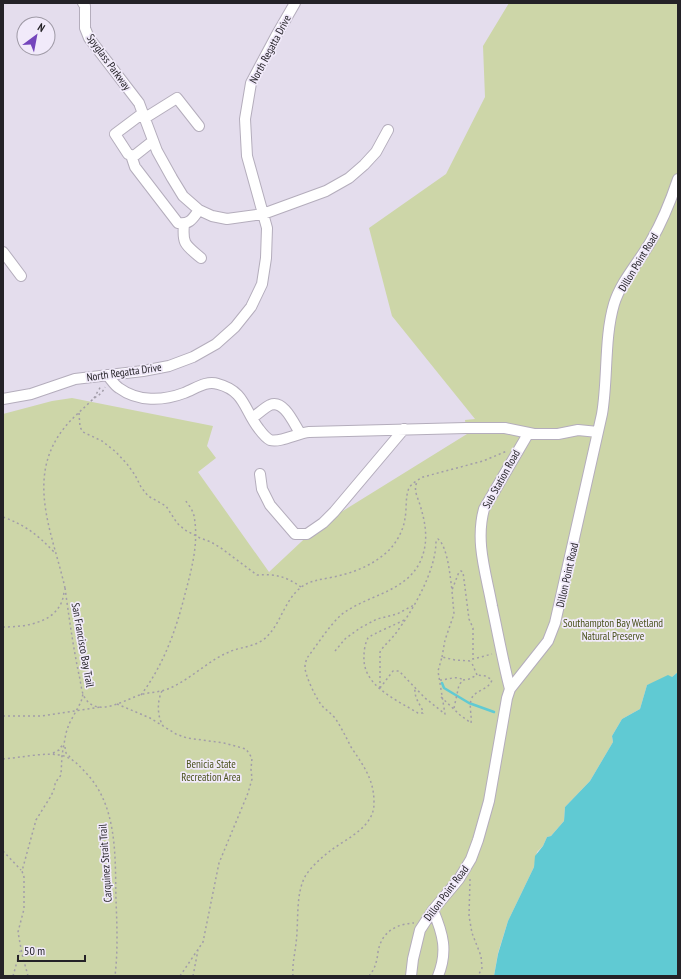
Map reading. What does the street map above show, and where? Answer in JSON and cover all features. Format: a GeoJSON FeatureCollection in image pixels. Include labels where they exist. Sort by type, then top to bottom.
{"type":"FeatureCollection","features":[{"type":"Feature","properties":{"kind":"street","name":"Spyglass Parkway"},"geometry":{"type":"LineString","coordinates":[[83,3],[85,6],[85,28],[89,38],[139,103],[144,116]]}},
{"type":"Feature","properties":{"kind":"street","name":"North Regatta Drive"},"geometry":{"type":"LineString","coordinates":[[3,399],[49,389],[75,379],[143,371],[169,366],[193,357],[216,344],[235,327],[251,307],[262,284],[266,258],[267,228],[247,156],[244,119],[251,83],[295,3]]}},
{"type":"Feature","properties":{"kind":"street"},"geometry":{"type":"LineString","coordinates":[[199,126],[177,98],[115,134],[128,154],[131,155],[135,167],[178,223],[184,224],[189,222],[199,210]]}},
{"type":"Feature","properties":{"kind":"street"},"geometry":{"type":"LineString","coordinates":[[144,116],[153,141],[183,196],[199,210],[212,216],[227,219],[264,214],[326,191],[349,178],[364,165],[376,152],[388,130]]}},
{"type":"Feature","properties":{"kind":"street"},"geometry":{"type":"LineString","coordinates":[[131,155],[134,156],[153,141]]}},
{"type":"Feature","properties":{"kind":"street","name":"Dillon Point Road"},"geometry":{"type":"LineString","coordinates":[[411,976],[417,936],[433,910],[459,879],[471,859],[478,840],[489,801],[507,698],[510,689],[548,642],[555,623],[605,396],[610,328],[614,305],[620,288],[652,240],[671,199],[678,179]]}},
{"type":"Feature","properties":{"kind":"street"},"geometry":{"type":"LineString","coordinates":[[184,224],[183,236],[185,244],[201,258]]}},
{"type":"Feature","properties":{"kind":"street"},"geometry":{"type":"LineString","coordinates":[[3,252],[21,276]]}},
{"type":"Feature","properties":{"kind":"street"},"geometry":{"type":"LineString","coordinates":[[107,375],[118,388],[129,394],[144,399],[169,397],[184,393],[204,384],[216,383],[229,387],[240,396],[263,434],[271,440],[285,439],[300,433],[404,429],[505,428],[528,434],[558,434],[578,430],[598,432]]}},
{"type":"Feature","properties":{"kind":"street"},"geometry":{"type":"LineString","coordinates":[[252,418],[272,404],[277,404],[283,406],[300,433]]}},
{"type":"Feature","properties":{"kind":"street"},"geometry":{"type":"LineString","coordinates":[[260,474],[262,489],[270,505],[294,534],[307,534],[323,523],[334,512],[404,429]]}},
{"type":"Feature","properties":{"kind":"street","name":"Sub Station Road"},"geometry":{"type":"LineString","coordinates":[[510,689],[481,556],[481,519],[484,509],[520,445],[528,434]]}},
{"type":"Feature","properties":{"kind":"street"},"geometry":{"type":"LineString","coordinates":[[433,910],[442,931],[444,957],[438,976]]}},
{"type":"Feature","properties":{"kind":"path"},"geometry":{"type":"LineString","coordinates":[[94,399],[107,375]]}},
{"type":"Feature","properties":{"kind":"path"},"geometry":{"type":"LineString","coordinates":[[3,627],[14,627],[37,623],[56,612],[64,600],[65,588],[48,529],[44,505],[44,475],[49,454],[54,444],[65,427],[94,399],[102,394],[107,375]]}},
{"type":"Feature","properties":{"kind":"path"},"geometry":{"type":"LineString","coordinates":[[79,413],[80,427],[83,432],[102,441],[116,452],[135,475],[140,487],[148,496],[166,506],[185,530],[221,548],[257,576],[270,574],[282,576],[301,587]]}},
{"type":"Feature","properties":{"kind":"path"},"geometry":{"type":"LineString","coordinates":[[3,716],[41,716],[75,712],[117,704],[141,694],[162,691],[186,680],[228,652],[254,645],[263,640],[275,626],[291,596],[301,587],[312,581],[332,578],[357,570],[376,561],[392,547],[402,531],[409,488],[418,480],[423,477],[483,462],[520,445]]}},
{"type":"Feature","properties":{"kind":"path"},"geometry":{"type":"LineString","coordinates":[[293,976],[292,965],[296,944],[299,898],[303,882],[317,862],[356,834],[365,825],[373,811],[374,803],[371,782],[363,763],[352,748],[334,717],[320,703],[311,684],[305,665],[309,656],[335,621],[364,601],[401,584],[416,569],[423,555],[426,538],[425,524],[415,488],[418,480]]}},
{"type":"Feature","properties":{"kind":"path"},"geometry":{"type":"LineString","coordinates":[[141,694],[159,668],[169,646],[179,618],[193,566],[195,536],[194,514],[185,500]]}},
{"type":"Feature","properties":{"kind":"path"},"geometry":{"type":"LineString","coordinates":[[3,517],[19,523],[33,532],[56,553]]}},
{"type":"Feature","properties":{"kind":"path"},"geometry":{"type":"LineString","coordinates":[[439,539],[447,560],[454,614],[445,640],[438,671],[445,714],[425,698],[402,673],[393,671],[380,688],[380,652],[416,604],[433,561],[436,541],[439,539]]}},
{"type":"Feature","properties":{"kind":"path"},"geometry":{"type":"LineString","coordinates":[[452,590],[459,572],[463,572],[469,619],[473,628],[473,659]]}},
{"type":"Feature","properties":{"kind":"path","name":"San Francisco Bay Trail"},"geometry":{"type":"LineString","coordinates":[[65,588],[73,646],[83,693],[85,698],[90,703],[103,707]]}},
{"type":"Feature","properties":{"kind":"path"},"geometry":{"type":"LineString","coordinates":[[335,651],[346,639],[360,628],[377,620],[397,614],[416,604]]}},
{"type":"Feature","properties":{"kind":"path"},"geometry":{"type":"LineString","coordinates":[[406,619],[368,638],[364,651],[364,668],[370,679],[395,701],[422,714],[423,711],[414,693],[415,688]]}},
{"type":"Feature","properties":{"kind":"path"},"geometry":{"type":"LineString","coordinates":[[442,657],[462,661],[471,661],[473,659],[501,652]]}},
{"type":"Feature","properties":{"kind":"path"},"geometry":{"type":"LineString","coordinates":[[471,661],[477,675]]}},
{"type":"Feature","properties":{"kind":"path"},"geometry":{"type":"LineString","coordinates":[[439,680],[457,677],[463,680],[477,675],[486,676],[492,680],[492,682],[471,700],[471,723],[460,715],[442,696]]}},
{"type":"Feature","properties":{"kind":"path"},"geometry":{"type":"LineString","coordinates":[[454,708],[459,684],[463,680]]}},
{"type":"Feature","properties":{"kind":"path"},"geometry":{"type":"LineString","coordinates":[[162,691],[159,698],[159,704],[161,722],[164,728]]}},
{"type":"Feature","properties":{"kind":"path"},"geometry":{"type":"LineString","coordinates":[[22,871],[36,820],[51,796],[55,783],[61,775],[62,755],[69,724],[81,702],[83,693]]}},
{"type":"Feature","properties":{"kind":"path"},"geometry":{"type":"LineString","coordinates":[[117,704],[150,718],[164,728],[187,738],[224,743],[246,749],[252,758],[252,780],[248,793],[218,863],[203,942],[180,976]]}},
{"type":"Feature","properties":{"kind":"path"},"geometry":{"type":"LineString","coordinates":[[51,753],[59,750],[64,743]]}},
{"type":"Feature","properties":{"kind":"path"},"geometry":{"type":"LineString","coordinates":[[64,743],[66,753],[71,759]]}},
{"type":"Feature","properties":{"kind":"path","name":"Carquinez Strait Trail"},"geometry":{"type":"LineString","coordinates":[[3,759],[51,753],[62,755],[71,759],[88,775],[102,797],[110,819],[115,864],[115,976]]}},
{"type":"Feature","properties":{"kind":"path"},"geometry":{"type":"LineString","coordinates":[[3,852],[22,871],[24,877],[24,908],[18,932],[28,976]]}},
{"type":"Feature","properties":{"kind":"path"},"geometry":{"type":"LineString","coordinates":[[470,878],[469,916],[472,933],[481,956],[482,968],[478,976]]}},
{"type":"Feature","properties":{"kind":"path"},"geometry":{"type":"LineString","coordinates":[[369,976],[374,969],[381,943],[386,933],[408,923],[424,924]]}},
{"type":"Feature","properties":{"kind":"path"},"geometry":{"type":"LineString","coordinates":[[13,976],[21,949]]}},
{"type":"Feature","properties":{"kind":"path"},"geometry":{"type":"LineString","coordinates":[[193,976],[198,949]]}},
{"type":"Feature","properties":{"kind":"green space","name":"Benicia State Recreation Area"},"geometry":{"type":"Polygon","coordinates":[[[509,3],[678,3],[678,672],[672,677],[647,685],[640,709],[622,719],[612,736],[613,742],[590,781],[565,807],[564,821],[551,836],[547,837],[543,846],[537,852],[534,867],[508,921],[498,953],[494,976],[3,976],[3,414],[52,401],[72,398],[213,426],[207,446],[216,458],[198,472],[269,572],[317,527],[467,434],[465,420],[475,419],[392,316],[369,228],[446,174],[485,97],[483,46],[509,3]]]}},
{"type":"Feature","properties":{"kind":"water"},"geometry":{"type":"Polygon","coordinates":[[[678,672],[678,976],[494,976],[498,954],[508,921],[534,867],[535,856],[543,846],[547,837],[551,836],[564,821],[565,807],[590,781],[613,742],[612,736],[622,719],[640,709],[647,685],[668,675],[672,677],[678,672]]]}},
{"type":"Feature","properties":{"kind":"waterway"},"geometry":{"type":"LineString","coordinates":[[442,683],[444,688],[469,703],[494,712]]}},
{"type":"Feature","properties":{"kind":"park label","name":"Southampton Bay Wetland Natural Preserve"},"geometry":{"type":"Point","coordinates":[613,629]}}]}
